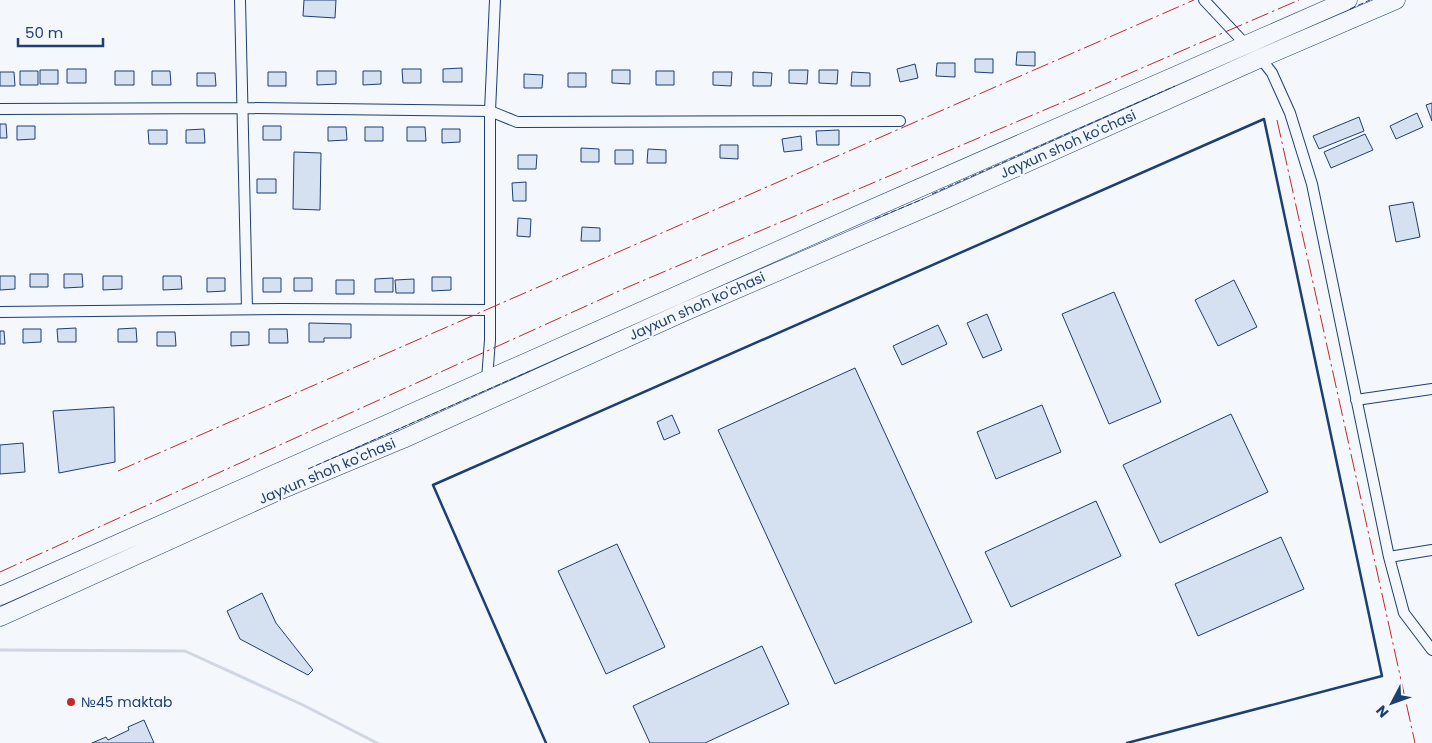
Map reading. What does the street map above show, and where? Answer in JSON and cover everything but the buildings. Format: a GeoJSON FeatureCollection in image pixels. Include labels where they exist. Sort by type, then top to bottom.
{"type":"FeatureCollection","features":[{"type":"Feature","properties":{"kind":"highway","name":"Jayxun shoh ko'chasi"},"geometry":{"type":"LineString","coordinates":[[0,596],[869,210],[1348,0]]}},
{"type":"Feature","properties":{"kind":"highway","name":"Jayxun shoh ko'chasi"},"geometry":{"type":"LineString","coordinates":[[0,617],[276,492],[398,441],[684,312],[939,202],[1261,58],[1396,0]]}},
{"type":"Feature","properties":{"kind":"street"},"geometry":{"type":"LineString","coordinates":[[240,0],[244,108],[247,309]]}},
{"type":"Feature","properties":{"kind":"street"},"geometry":{"type":"LineString","coordinates":[[487,379],[490,340],[490,111],[495,0]]}},
{"type":"Feature","properties":{"kind":"street"},"geometry":{"type":"LineString","coordinates":[[1204,0],[1246,46],[1261,58],[1272,73],[1290,113],[1312,184],[1389,557],[1404,613],[1432,650]]}},
{"type":"Feature","properties":{"kind":"street"},"geometry":{"type":"LineString","coordinates":[[0,109],[244,108],[490,111],[517,122],[900,121]]}},
{"type":"Feature","properties":{"kind":"street"},"geometry":{"type":"LineString","coordinates":[[0,312],[247,309],[489,310]]}},
{"type":"Feature","properties":{"kind":"street"},"geometry":{"type":"LineString","coordinates":[[1356,400],[1432,389]]}},
{"type":"Feature","properties":{"kind":"street"},"geometry":{"type":"LineString","coordinates":[[1389,557],[1432,550]]}},
{"type":"Feature","properties":{"kind":"waterway"},"geometry":{"type":"LineString","coordinates":[[0,650],[185,651],[303,705],[377,743]]}},
{"type":"Feature","properties":{"kind":"fence"},"geometry":{"type":"LineString","coordinates":[[1350,9],[1370,0]]}},
{"type":"Feature","properties":{"kind":"fence"},"geometry":{"type":"LineString","coordinates":[[932,194],[1175,86]]}},
{"type":"Feature","properties":{"kind":"fence"},"geometry":{"type":"LineString","coordinates":[[875,219],[923,199]]}},
{"type":"Feature","properties":{"kind":"fence"},"geometry":{"type":"LineString","coordinates":[[308,469],[530,371]]}},
{"type":"Feature","properties":{"kind":"wall"},"geometry":{"type":"LineString","coordinates":[[546,743],[433,485],[1264,119],[1382,676],[1127,743]]}},
{"type":"Feature","properties":{"kind":"power"},"geometry":{"type":"LineString","coordinates":[[118,471],[1194,0]]}},
{"type":"Feature","properties":{"kind":"power"},"geometry":{"type":"LineString","coordinates":[[0,572],[628,287],[1299,0]]}},
{"type":"Feature","properties":{"kind":"power"},"geometry":{"type":"LineString","coordinates":[[1277,120],[1415,743]]}},
{"type":"Feature","properties":{"kind":"place","name":"№45 maktab"},"geometry":{"type":"Point","coordinates":[71,702]}}]}
